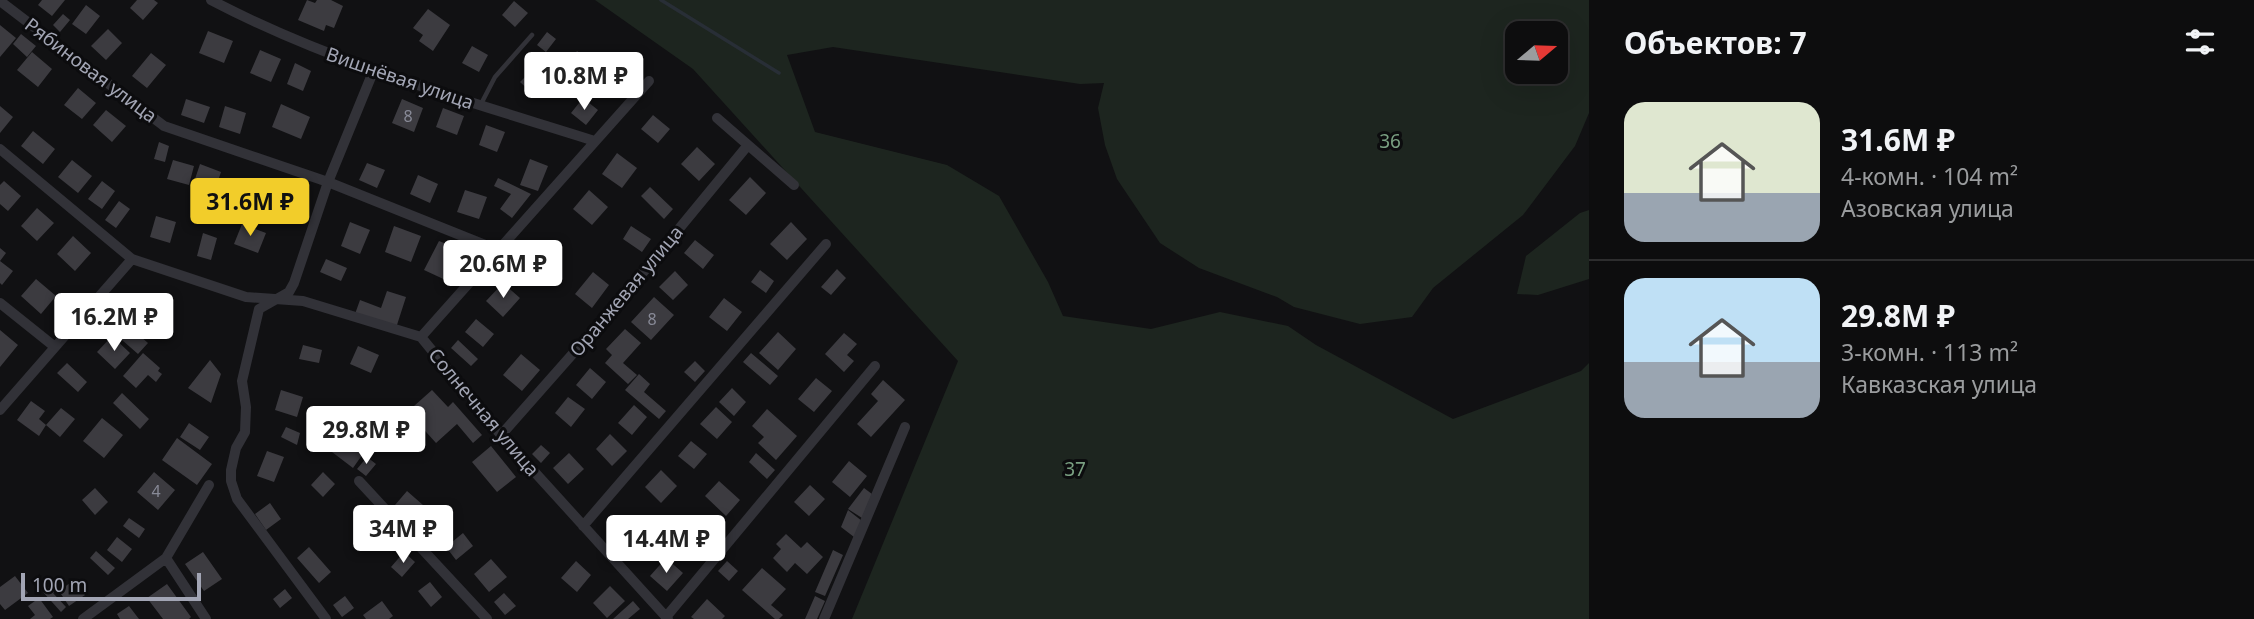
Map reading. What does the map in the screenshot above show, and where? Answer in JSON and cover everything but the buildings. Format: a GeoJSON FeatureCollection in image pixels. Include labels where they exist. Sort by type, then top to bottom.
{"type":"FeatureCollection","features":[{"type":"Feature","properties":{"kind":"street","name":"Вишнёвая улица"},"geometry":{"type":"LineString","coordinates":[[211,0],[267,29],[373,72],[596,141]]}},
{"type":"Feature","properties":{"kind":"street","name":"Рябиновая улица"},"geometry":{"type":"LineString","coordinates":[[0,1],[164,126],[328,183],[500,251]]}},
{"type":"Feature","properties":{"kind":"street"},"geometry":{"type":"LineString","coordinates":[[326,619],[237,499],[230,470],[236,448],[245,432],[246,407],[242,381],[259,309],[289,292],[294,283],[328,183],[373,72]]}},
{"type":"Feature","properties":{"kind":"street"},"geometry":{"type":"LineString","coordinates":[[421,337],[649,80]]}},
{"type":"Feature","properties":{"kind":"street"},"geometry":{"type":"LineString","coordinates":[[717,118],[794,185]]}},
{"type":"Feature","properties":{"kind":"street","name":"Оранжевая улица"},"geometry":{"type":"LineString","coordinates":[[501,435],[622,298],[748,145]]}},
{"type":"Feature","properties":{"kind":"street","name":"Солнечная улица"},"geometry":{"type":"LineString","coordinates":[[0,149],[132,260],[246,297],[303,301],[421,337],[501,435],[667,618]]}},
{"type":"Feature","properties":{"kind":"street"},"geometry":{"type":"LineString","coordinates":[[583,526],[826,244]]}},
{"type":"Feature","properties":{"kind":"street"},"geometry":{"type":"LineString","coordinates":[[0,410],[132,260]]}},
{"type":"Feature","properties":{"kind":"street"},"geometry":{"type":"LineString","coordinates":[[0,303],[55,347]]}},
{"type":"Feature","properties":{"kind":"street"},"geometry":{"type":"LineString","coordinates":[[667,618],[875,366]]}},
{"type":"Feature","properties":{"kind":"street"},"geometry":{"type":"LineString","coordinates":[[824,619],[905,427]]}},
{"type":"Feature","properties":{"kind":"street"},"geometry":{"type":"LineString","coordinates":[[359,481],[487,619]]}},
{"type":"Feature","properties":{"kind":"street"},"geometry":{"type":"LineString","coordinates":[[83,619],[166,558],[209,485]]}},
{"type":"Feature","properties":{"kind":"street"},"geometry":{"type":"LineString","coordinates":[[166,558],[206,619]]}},
{"type":"Feature","properties":{"kind":"lane"},"geometry":{"type":"LineString","coordinates":[[481,105],[495,77],[532,35]]}},
{"type":"Feature","properties":{"kind":"green space"},"geometry":{"type":"Polygon","coordinates":[[[595,0],[1589,0],[1589,113],[1575,146],[1523,215],[1433,288],[1412,317],[1360,324],[1294,307],[1277,297],[1199,268],[1160,243],[1117,179],[1105,145],[1098,108],[1104,83],[1080,84],[833,47],[787,55],[815,132],[947,165],[999,196],[1048,282],[1063,316],[1151,329],[1220,312],[1288,326],[1316,345],[1453,419],[1581,371],[1589,363],[1589,619],[852,619],[958,361],[693,69],[595,0]]]}},
{"type":"Feature","properties":{"kind":"green space"},"geometry":{"type":"Polygon","coordinates":[[[1589,210],[1589,279],[1538,295],[1517,294],[1526,256],[1580,213],[1589,210]]]}},
{"type":"Feature","properties":{"kind":"waterway"},"geometry":{"type":"LineString","coordinates":[[661,0],[779,73]]}},
{"type":"Feature","properties":{"kind":"park label","name":"36"},"geometry":{"type":"Point","coordinates":[1390,141]}},
{"type":"Feature","properties":{"kind":"park label","name":"37"},"geometry":{"type":"Point","coordinates":[1075,469]}}]}
